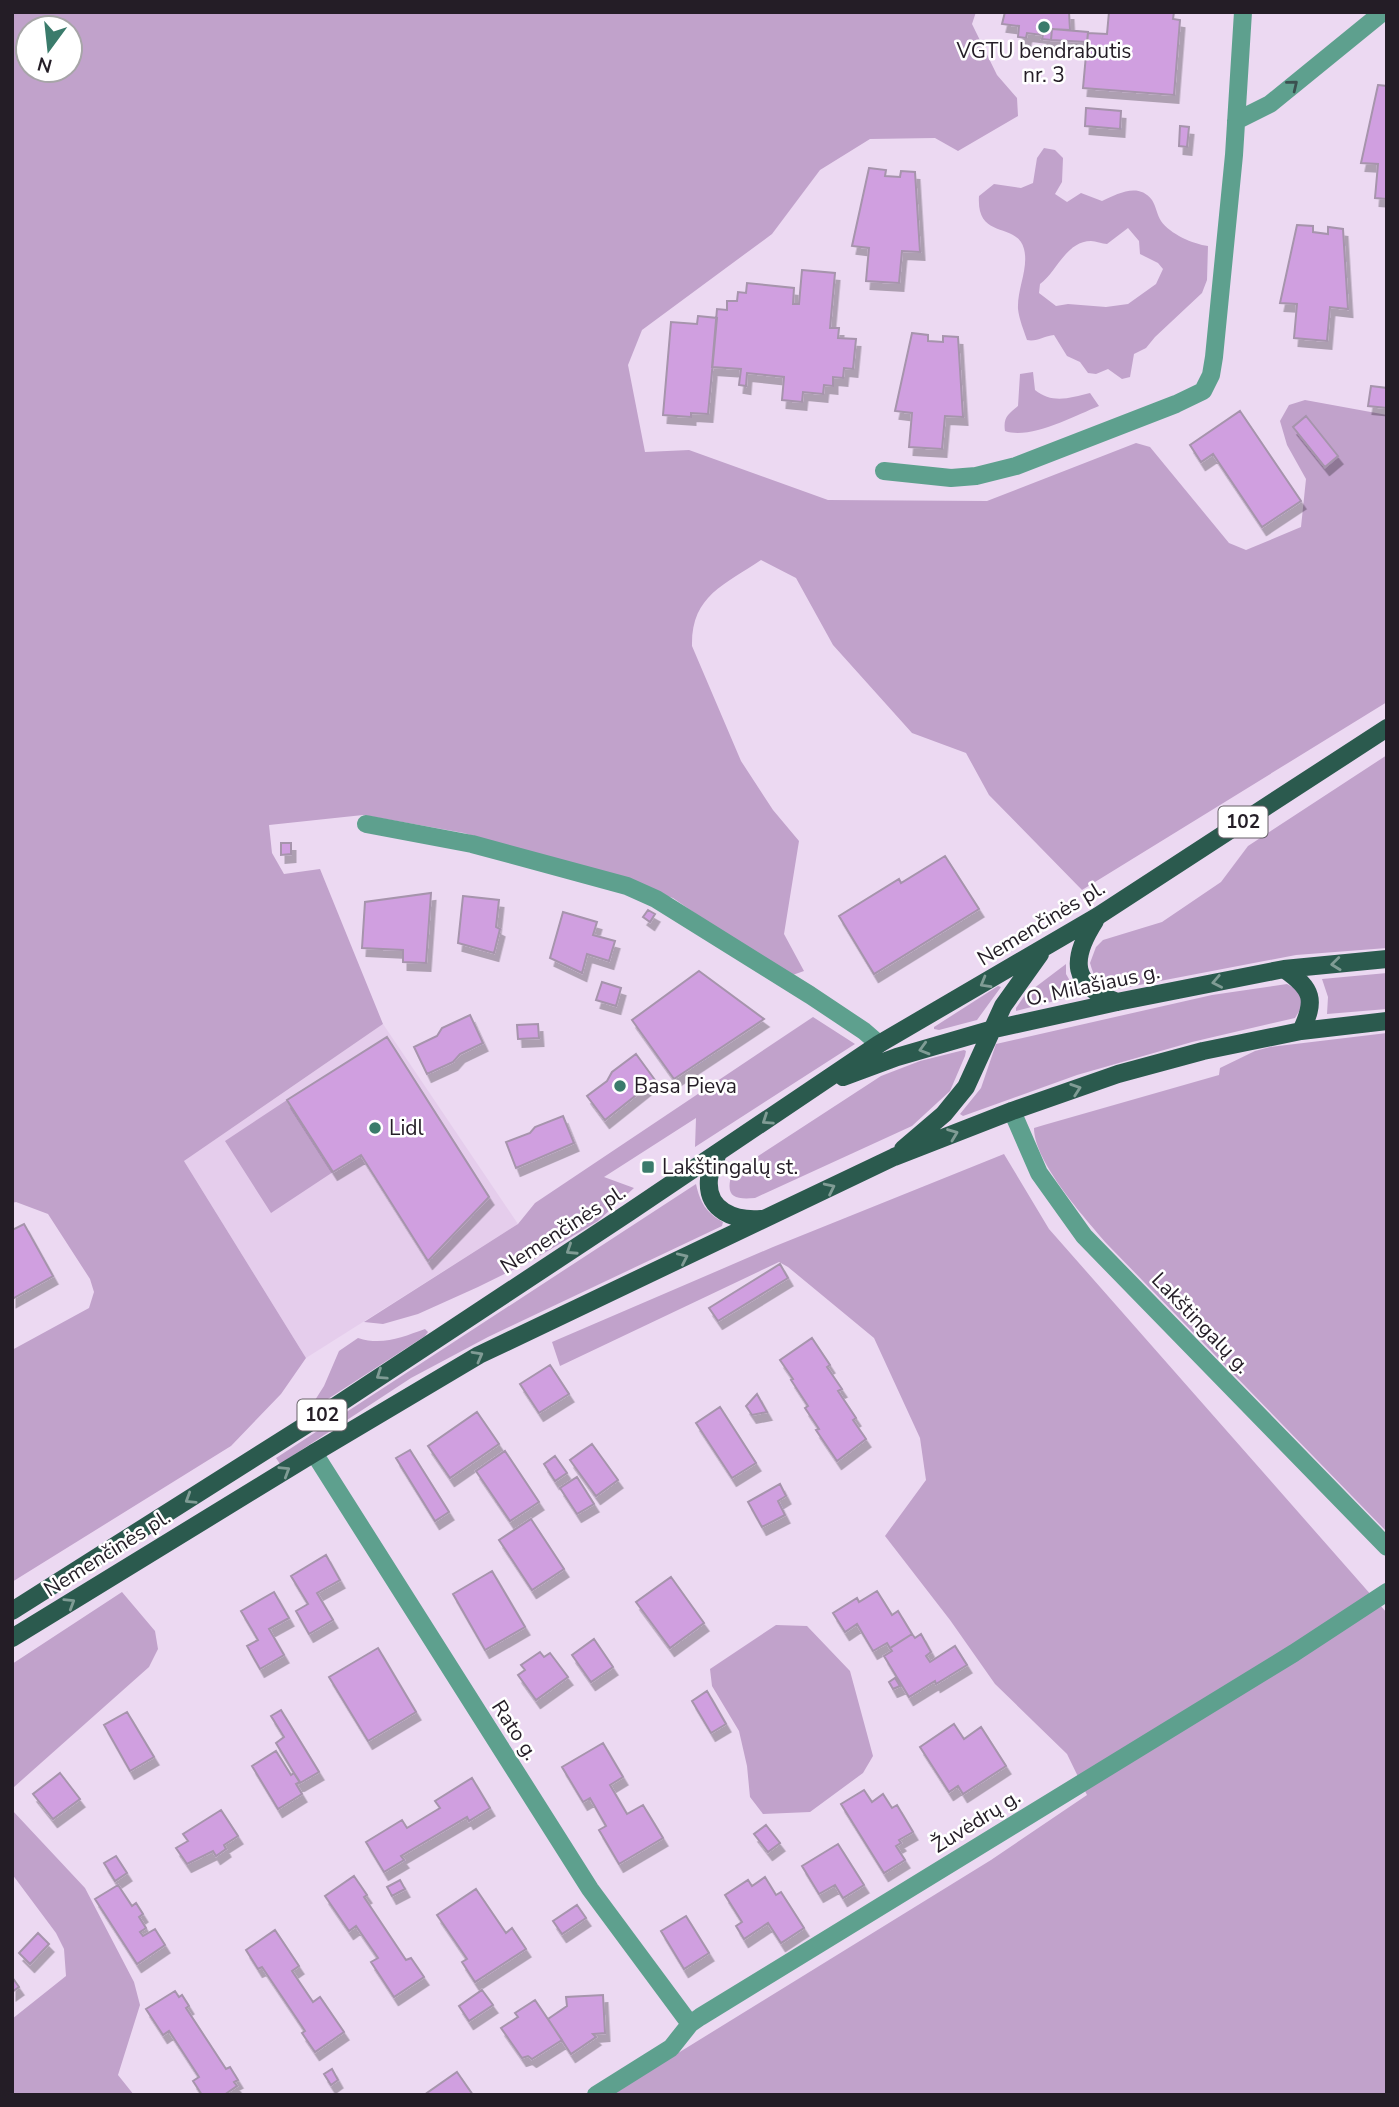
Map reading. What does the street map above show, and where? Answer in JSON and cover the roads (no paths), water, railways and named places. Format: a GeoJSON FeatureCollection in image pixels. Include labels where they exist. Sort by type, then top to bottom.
{"type":"FeatureCollection","features":[{"type":"Feature","properties":{"kind":"main road","name":"Nemenčinės pl."},"geometry":{"type":"LineString","coordinates":[[12,1611],[325,1413],[878,1044],[1098,916],[1387,728]]}},
{"type":"Feature","properties":{"kind":"main road"},"geometry":{"type":"LineString","coordinates":[[1098,916],[1081,943],[1080,974],[1087,985],[1098,994],[1117,1002]]}},
{"type":"Feature","properties":{"kind":"main road","name":"102"},"geometry":{"type":"LineString","coordinates":[[894,1157],[944,1114],[966,1087],[1003,1006],[1045,948]]}},
{"type":"Feature","properties":{"kind":"main road","name":"O. Milašiaus g."},"geometry":{"type":"LineString","coordinates":[[817,1087],[897,1058],[990,1030],[1284,969],[1387,959]]}},
{"type":"Feature","properties":{"kind":"main road"},"geometry":{"type":"LineString","coordinates":[[1284,969],[1302,981],[1311,996],[1310,1014],[1301,1031]]}},
{"type":"Feature","properties":{"kind":"main road"},"geometry":{"type":"LineString","coordinates":[[894,1157],[1012,1111],[1118,1074],[1203,1051],[1301,1031],[1387,1021]]}},
{"type":"Feature","properties":{"kind":"main road"},"geometry":{"type":"LineString","coordinates":[[718,1153],[709,1179],[710,1195],[718,1208],[735,1218],[768,1218]]}},
{"type":"Feature","properties":{"kind":"main road","name":"Nemenčinės pl."},"geometry":{"type":"LineString","coordinates":[[12,1638],[480,1355],[894,1157]]}},
{"type":"Feature","properties":{"kind":"street"},"geometry":{"type":"LineString","coordinates":[[884,471],[951,478],[976,476],[1016,466],[1203,391],[1211,374],[1214,357],[1236,121],[1243,12]]}},
{"type":"Feature","properties":{"kind":"street"},"geometry":{"type":"LineString","coordinates":[[1236,121],[1270,104],[1383,12]]}},
{"type":"Feature","properties":{"kind":"street"},"geometry":{"type":"LineString","coordinates":[[366,824],[472,845],[656,899],[810,995],[864,1031],[878,1044]]}},
{"type":"Feature","properties":{"kind":"street","name":"Lakštingalų g."},"geometry":{"type":"LineString","coordinates":[[1012,1111],[1039,1173],[1084,1236],[1387,1547]]}},
{"type":"Feature","properties":{"kind":"street","name":"Rato g."},"geometry":{"type":"LineString","coordinates":[[314,1453],[590,1889],[690,2024]]}},
{"type":"Feature","properties":{"kind":"street","name":"Žuvėdrų g."},"geometry":{"type":"LineString","coordinates":[[596,2095],[671,2048],[690,2024],[1294,1653],[1387,1592]]}},
{"type":"Feature","properties":{"kind":"place","name":"VGTU bendrabutis nr. 3"},"geometry":{"type":"Point","coordinates":[1044,27]}},
{"type":"Feature","properties":{"kind":"place","name":"Basa Pieva"},"geometry":{"type":"Point","coordinates":[620,1086]}},
{"type":"Feature","properties":{"kind":"place","name":"Lidl"},"geometry":{"type":"Point","coordinates":[375,1128]}},
{"type":"Feature","properties":{"kind":"place","name":"Lakštingalų st."},"geometry":{"type":"Point","coordinates":[648,1167]}}]}
